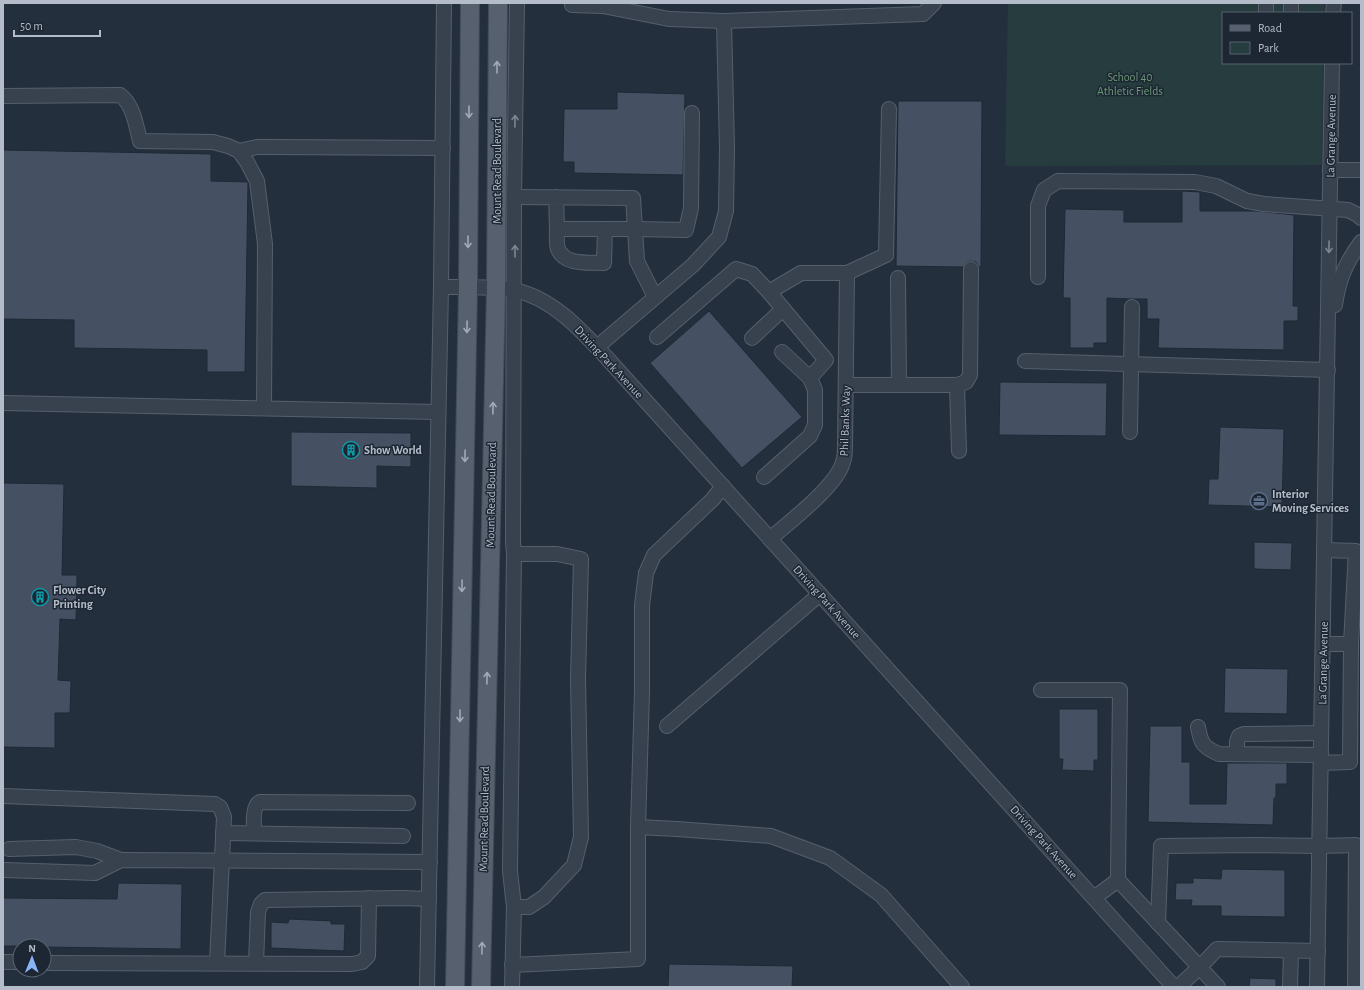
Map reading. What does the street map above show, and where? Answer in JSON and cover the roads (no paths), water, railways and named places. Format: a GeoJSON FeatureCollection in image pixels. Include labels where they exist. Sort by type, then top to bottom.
{"type":"FeatureCollection","features":[{"type":"Feature","properties":{"kind":"main road"},"geometry":{"type":"LineString","coordinates":[[455,987],[468,288],[470,3]]}},
{"type":"Feature","properties":{"kind":"main road","name":"Mount Read Boulevard"},"geometry":{"type":"LineString","coordinates":[[481,987],[496,288],[498,3]]}},
{"type":"Feature","properties":{"kind":"street"},"geometry":{"type":"LineString","coordinates":[[427,987],[441,287],[444,3]]}},
{"type":"Feature","properties":{"kind":"street","name":"Mount Read Boulevard"},"geometry":{"type":"LineString","coordinates":[[512,987],[514,907],[510,871],[514,548],[514,197],[517,3]]}},
{"type":"Feature","properties":{"kind":"street"},"geometry":{"type":"LineString","coordinates":[[572,3],[572,5],[603,4],[668,20],[724,21],[923,14],[934,3]]}},
{"type":"Feature","properties":{"kind":"street"},"geometry":{"type":"LineString","coordinates":[[597,347],[693,265],[719,237],[726,211],[727,149],[724,21]]}},
{"type":"Feature","properties":{"kind":"street","name":"La Grange Avenue"},"geometry":{"type":"LineString","coordinates":[[1317,987],[1332,64]]}},
{"type":"Feature","properties":{"kind":"street"},"geometry":{"type":"LineString","coordinates":[[3,96],[120,95],[126,99],[137,127],[140,141],[213,142],[240,151],[257,181],[264,244],[264,408]]}},
{"type":"Feature","properties":{"kind":"street"},"geometry":{"type":"LineString","coordinates":[[770,292],[801,273],[847,273],[886,255],[889,109]]}},
{"type":"Feature","properties":{"kind":"street"},"geometry":{"type":"LineString","coordinates":[[557,229],[686,230],[691,208],[692,113]]}},
{"type":"Feature","properties":{"kind":"street"},"geometry":{"type":"LineString","coordinates":[[240,151],[257,147],[443,148]]}},
{"type":"Feature","properties":{"kind":"street"},"geometry":{"type":"LineString","coordinates":[[1330,170],[1361,170]]}},
{"type":"Feature","properties":{"kind":"street"},"geometry":{"type":"LineString","coordinates":[[1038,277],[1038,206],[1044,190],[1058,181],[1195,182],[1216,186],[1247,201],[1264,204],[1348,210],[1361,218]]}},
{"type":"Feature","properties":{"kind":"street"},"geometry":{"type":"LineString","coordinates":[[514,197],[633,198],[637,261],[655,297]]}},
{"type":"Feature","properties":{"kind":"street"},"geometry":{"type":"LineString","coordinates":[[556,197],[558,248],[562,255],[569,261],[604,263],[605,230]]}},
{"type":"Feature","properties":{"kind":"street","name":"La Grange Avenue"},"geometry":{"type":"LineString","coordinates":[[1328,339],[1343,271],[1350,257],[1361,242]]}},
{"type":"Feature","properties":{"kind":"street"},"geometry":{"type":"LineString","coordinates":[[657,337],[736,268],[752,274],[770,292],[826,360],[846,380],[899,385],[957,385],[966,382],[970,375],[971,269]]}},
{"type":"Feature","properties":{"kind":"street","name":"Phil Banks Way"},"geometry":{"type":"LineString","coordinates":[[770,539],[826,489],[837,475],[844,462],[847,273]]}},
{"type":"Feature","properties":{"kind":"street"},"geometry":{"type":"LineString","coordinates":[[898,278],[899,385]]}},
{"type":"Feature","properties":{"kind":"street","name":"Driving Park Avenue"},"geometry":{"type":"LineString","coordinates":[[441,287],[496,288],[515,290],[539,298],[552,306],[570,321],[597,347],[1174,987]]}},
{"type":"Feature","properties":{"kind":"street"},"geometry":{"type":"LineString","coordinates":[[1130,432],[1132,308]]}},
{"type":"Feature","properties":{"kind":"street"},"geometry":{"type":"LineString","coordinates":[[752,338],[783,309]]}},
{"type":"Feature","properties":{"kind":"street"},"geometry":{"type":"LineString","coordinates":[[764,477],[810,436],[815,425],[815,390],[810,378],[782,352]]}},
{"type":"Feature","properties":{"kind":"street"},"geometry":{"type":"LineString","coordinates":[[810,378],[826,360]]}},
{"type":"Feature","properties":{"kind":"street"},"geometry":{"type":"LineString","coordinates":[[1025,361],[1328,370]]}},
{"type":"Feature","properties":{"kind":"street"},"geometry":{"type":"LineString","coordinates":[[957,385],[959,451]]}},
{"type":"Feature","properties":{"kind":"street"},"geometry":{"type":"LineString","coordinates":[[3,403],[438,412]]}},
{"type":"Feature","properties":{"kind":"street"},"geometry":{"type":"LineString","coordinates":[[512,965],[638,960],[638,827],[642,692],[642,605],[646,573],[654,555],[713,499],[723,486]]}},
{"type":"Feature","properties":{"kind":"street"},"geometry":{"type":"LineString","coordinates":[[514,548],[580,559],[578,679],[581,837],[574,865],[544,897],[529,907],[514,907]]}},
{"type":"Feature","properties":{"kind":"street"},"geometry":{"type":"LineString","coordinates":[[1198,727],[1201,741],[1210,750],[1219,754],[1321,759],[1350,762],[1351,644],[1356,551],[1324,550]]}},
{"type":"Feature","properties":{"kind":"street"},"geometry":{"type":"LineString","coordinates":[[667,726],[820,594]]}},
{"type":"Feature","properties":{"kind":"street"},"geometry":{"type":"LineString","coordinates":[[1323,644],[1351,644]]}},
{"type":"Feature","properties":{"kind":"street"},"geometry":{"type":"LineString","coordinates":[[1041,690],[1120,690],[1118,880],[1218,987]]}},
{"type":"Feature","properties":{"kind":"street"},"geometry":{"type":"LineString","coordinates":[[1237,754],[1237,742],[1239,736],[1244,734],[1321,733]]}},
{"type":"Feature","properties":{"kind":"street"},"geometry":{"type":"LineString","coordinates":[[3,796],[215,804],[220,807],[224,817],[217,963]]}},
{"type":"Feature","properties":{"kind":"street"},"geometry":{"type":"LineString","coordinates":[[254,833],[255,808],[257,803],[260,802],[408,803]]}},
{"type":"Feature","properties":{"kind":"street"},"geometry":{"type":"LineString","coordinates":[[638,827],[677,828],[771,836],[830,858],[881,895],[962,987]]}},
{"type":"Feature","properties":{"kind":"street"},"geometry":{"type":"LineString","coordinates":[[223,833],[403,836]]}},
{"type":"Feature","properties":{"kind":"street"},"geometry":{"type":"LineString","coordinates":[[1158,922],[1161,846],[1356,845],[1355,987]]}},
{"type":"Feature","properties":{"kind":"street"},"geometry":{"type":"LineString","coordinates":[[121,860],[95,873],[4,872],[6,849],[76,847],[97,851],[121,860],[430,862]]}},
{"type":"Feature","properties":{"kind":"street"},"geometry":{"type":"LineString","coordinates":[[1094,898],[1118,880]]}},
{"type":"Feature","properties":{"kind":"street"},"geometry":{"type":"LineString","coordinates":[[52,962],[352,964],[362,962],[368,956],[369,898]]}},
{"type":"Feature","properties":{"kind":"street"},"geometry":{"type":"LineString","coordinates":[[256,963],[258,912],[261,904],[265,900],[402,898],[429,900]]}},
{"type":"Feature","properties":{"kind":"street"},"geometry":{"type":"LineString","coordinates":[[1178,987],[1217,949],[1318,951]]}},
{"type":"Feature","properties":{"kind":"street"},"geometry":{"type":"LineString","coordinates":[[1290,987],[1291,951]]}},
{"type":"Feature","properties":{"kind":"place","name":"Show World"},"geometry":{"type":"Point","coordinates":[351,450]}},
{"type":"Feature","properties":{"kind":"place","name":"Interior Moving Services"},"geometry":{"type":"Point","coordinates":[1259,501]}},
{"type":"Feature","properties":{"kind":"place","name":"Flower City Printing"},"geometry":{"type":"Point","coordinates":[40,597]}},
{"type":"Feature","properties":{"kind":"park label","name":"School 40 Athletic Fields"},"geometry":{"type":"Point","coordinates":[1130,84]}}]}
